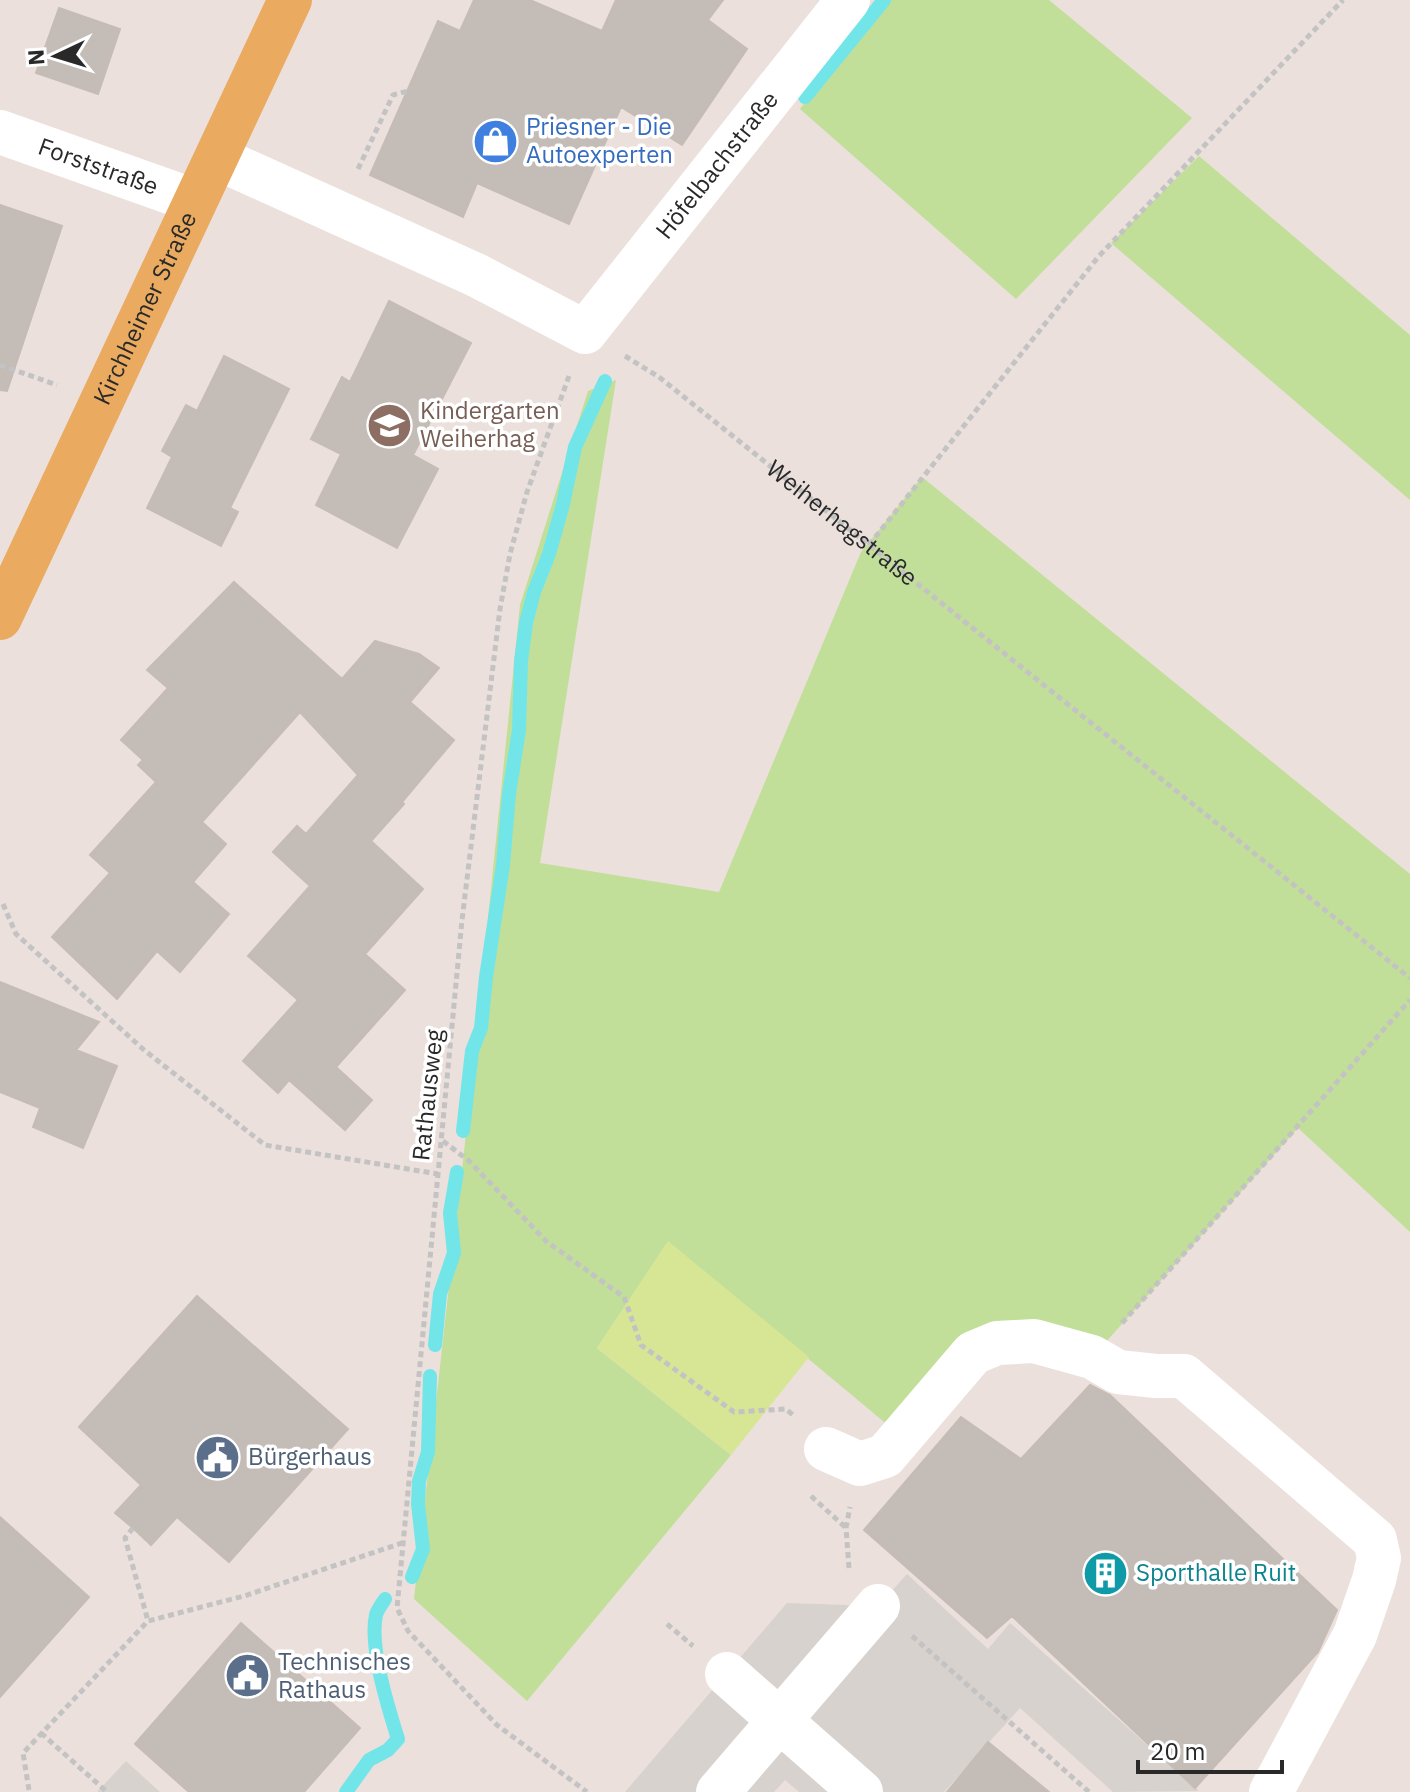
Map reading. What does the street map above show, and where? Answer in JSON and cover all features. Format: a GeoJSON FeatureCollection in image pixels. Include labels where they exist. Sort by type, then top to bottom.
{"type":"FeatureCollection","features":[{"type":"Feature","properties":{"kind":"main road","name":"Kirchheimer Straße"},"geometry":{"type":"LineString","coordinates":[[0,618],[290,0]]}},
{"type":"Feature","properties":{"kind":"street","name":"Höfelbachstraße"},"geometry":{"type":"LineString","coordinates":[[585,332],[848,0]]}},
{"type":"Feature","properties":{"kind":"street","name":"Forststraße"},"geometry":{"type":"LineString","coordinates":[[0,132],[195,201]]}},
{"type":"Feature","properties":{"kind":"street"},"geometry":{"type":"LineString","coordinates":[[217,158],[476,275],[585,332]]}},
{"type":"Feature","properties":{"kind":"street"},"geometry":{"type":"LineString","coordinates":[[826,1449],[860,1464],[885,1456],[973,1353],[997,1343],[1034,1341],[1092,1357],[1118,1372],[1184,1376],[1375,1540],[1379,1558],[1355,1635],[1271,1792]]}},
{"type":"Feature","properties":{"kind":"street"},"geometry":{"type":"LineString","coordinates":[[718,1792],[878,1606]]}},
{"type":"Feature","properties":{"kind":"street"},"geometry":{"type":"LineString","coordinates":[[727,1674],[861,1792]]}},
{"type":"Feature","properties":{"kind":"path"},"geometry":{"type":"LineString","coordinates":[[869,545],[1099,256],[1343,0]]}},
{"type":"Feature","properties":{"kind":"path"},"geometry":{"type":"LineString","coordinates":[[356,172],[393,95],[408,91]]}},
{"type":"Feature","properties":{"kind":"path","name":"Weiherhagstraße"},"geometry":{"type":"LineString","coordinates":[[585,332],[659,377],[1410,978]]}},
{"type":"Feature","properties":{"kind":"path","name":"Rathausweg"},"geometry":{"type":"LineString","coordinates":[[585,332],[527,492],[510,554],[500,609],[462,920],[397,1608],[408,1631],[497,1725],[587,1792]]}},
{"type":"Feature","properties":{"kind":"path"},"geometry":{"type":"LineString","coordinates":[[0,365],[69,390]]}},
{"type":"Feature","properties":{"kind":"path"},"geometry":{"type":"LineString","coordinates":[[3,904],[16,934],[144,1050],[265,1145],[438,1174]]}},
{"type":"Feature","properties":{"kind":"path"},"geometry":{"type":"LineString","coordinates":[[1092,1357],[1410,1000]]}},
{"type":"Feature","properties":{"kind":"path"},"geometry":{"type":"LineString","coordinates":[[442,1140],[469,1161],[547,1242],[624,1297],[641,1345],[734,1412],[786,1409],[826,1449]]}},
{"type":"Feature","properties":{"kind":"path"},"geometry":{"type":"LineString","coordinates":[[807,1493],[846,1528]]}},
{"type":"Feature","properties":{"kind":"path"},"geometry":{"type":"LineString","coordinates":[[133,1528],[125,1538],[148,1621]]}},
{"type":"Feature","properties":{"kind":"path"},"geometry":{"type":"LineString","coordinates":[[29,1790],[23,1753],[148,1621],[244,1596],[402,1543]]}},
{"type":"Feature","properties":{"kind":"path"},"geometry":{"type":"LineString","coordinates":[[1008,1721],[1089,1792]]}},
{"type":"Feature","properties":{"kind":"path"},"geometry":{"type":"LineString","coordinates":[[41,1733],[107,1792]]}},
{"type":"Feature","properties":{"kind":"green space"},"geometry":{"type":"Polygon","coordinates":[[[883,0],[1049,0],[1192,118],[1016,299],[800,109],[883,0]]]}},
{"type":"Feature","properties":{"kind":"green space"},"geometry":{"type":"Polygon","coordinates":[[[1199,156],[1410,335],[1410,500],[1111,243],[1199,156]]]}},
{"type":"Feature","properties":{"kind":"green space"},"geometry":{"type":"Polygon","coordinates":[[[616,380],[540,863],[719,892],[861,552],[922,477],[1410,874],[1410,1232],[1298,1128],[1104,1344],[973,1353],[901,1436],[668,1242],[597,1348],[731,1455],[527,1701],[414,1599],[520,605],[588,391],[616,380]]]}},
{"type":"Feature","properties":{"kind":"green space"},"geometry":{"type":"Polygon","coordinates":[[[668,1241],[809,1357],[731,1455],[597,1348],[668,1241]]]}},
{"type":"Feature","properties":{"kind":"shaded area"},"geometry":{"type":"Polygon","coordinates":[[[907,1574],[988,1649],[1010,1623],[1199,1791],[1113,1792],[1020,1708],[944,1792],[799,1792],[785,1780],[774,1792],[625,1792],[787,1603],[878,1606],[907,1574]]]}},
{"type":"Feature","properties":{"kind":"shaded area"},"geometry":{"type":"Polygon","coordinates":[[[126,1761],[160,1792],[97,1792],[126,1761]]]}},
{"type":"Feature","properties":{"kind":"building"},"geometry":{"type":"Polygon","coordinates":[[[474,0],[530,0],[602,31],[616,0],[723,0],[708,20],[747,49],[682,145],[621,107],[569,224],[477,183],[463,217],[370,175],[438,21],[460,31],[474,0]]]}},
{"type":"Feature","properties":{"kind":"building"},"geometry":{"type":"Polygon","coordinates":[[[59,8],[120,29],[98,94],[36,73],[59,8]]]}},
{"type":"Feature","properties":{"kind":"building"},"geometry":{"type":"Polygon","coordinates":[[[0,205],[62,226],[7,391],[0,390],[0,205]]]}},
{"type":"Feature","properties":{"kind":"building","name":"Kindergarten Weiherhag"},"geometry":{"type":"Polygon","coordinates":[[[389,301],[471,343],[413,455],[438,469],[397,548],[316,505],[341,454],[311,439],[342,377],[350,382],[389,301]]]}},
{"type":"Feature","properties":{"kind":"building"},"geometry":{"type":"Polygon","coordinates":[[[224,356],[289,389],[230,508],[238,512],[221,546],[147,508],[172,457],[162,451],[186,405],[197,411],[224,356]]]}},
{"type":"Feature","properties":{"kind":"building"},"geometry":{"type":"Polygon","coordinates":[[[234,582],[342,679],[375,641],[419,654],[439,668],[410,702],[454,740],[371,841],[423,889],[365,954],[405,990],[336,1067],[372,1100],[345,1130],[289,1080],[278,1093],[243,1061],[298,1000],[248,956],[310,886],[273,852],[297,826],[306,834],[358,775],[300,712],[202,822],[226,844],[193,882],[229,914],[180,972],[157,951],[117,999],[52,937],[110,873],[90,855],[156,782],[138,765],[143,760],[121,740],[168,688],[147,670],[234,582]]]}},
{"type":"Feature","properties":{"kind":"building"},"geometry":{"type":"Polygon","coordinates":[[[0,982],[99,1022],[76,1050],[117,1066],[83,1148],[33,1127],[40,1108],[0,1092],[0,982]]]}},
{"type":"Feature","properties":{"kind":"building","name":"Bürgerhaus"},"geometry":{"type":"Polygon","coordinates":[[[197,1296],[348,1429],[229,1562],[177,1517],[151,1545],[115,1513],[141,1485],[79,1427],[197,1296]]]}},
{"type":"Feature","properties":{"kind":"building","name":"Sporthalle Ruit"},"geometry":{"type":"Polygon","coordinates":[[[1090,1385],[1110,1395],[1337,1610],[1318,1652],[1195,1788],[1012,1616],[987,1638],[864,1530],[961,1417],[1021,1459],[1090,1385]]]}},
{"type":"Feature","properties":{"kind":"building"},"geometry":{"type":"Polygon","coordinates":[[[0,1517],[89,1597],[0,1697],[0,1517]]]}},
{"type":"Feature","properties":{"kind":"building","name":"Technisches Rathaus"},"geometry":{"type":"Polygon","coordinates":[[[241,1623],[360,1728],[304,1792],[189,1792],[135,1744],[241,1623]]]}},
{"type":"Feature","properties":{"kind":"building"},"geometry":{"type":"Polygon","coordinates":[[[988,1742],[1049,1792],[947,1792],[988,1742]]]}},
{"type":"Feature","properties":{"kind":"waterway"},"geometry":{"type":"LineString","coordinates":[[805,97],[884,0]]}},
{"type":"Feature","properties":{"kind":"waterway"},"geometry":{"type":"LineString","coordinates":[[463,1131],[472,1051],[481,1028],[503,865],[519,730],[521,661],[526,623],[563,504],[575,447],[605,381]]}},
{"type":"Feature","properties":{"kind":"waterway"},"geometry":{"type":"LineString","coordinates":[[435,1345],[440,1294],[454,1253],[450,1213],[457,1172]]}},
{"type":"Feature","properties":{"kind":"waterway"},"geometry":{"type":"LineString","coordinates":[[412,1577],[423,1549],[418,1504],[419,1481],[428,1452],[430,1376]]}},
{"type":"Feature","properties":{"kind":"waterway"},"geometry":{"type":"LineString","coordinates":[[346,1792],[369,1760],[388,1750],[398,1739],[375,1643],[376,1615],[385,1599]]}},
{"type":"Feature","properties":{"kind":"place","name":"Priesner - Die Autoexperten"},"geometry":{"type":"Point","coordinates":[495,141]}},
{"type":"Feature","properties":{"kind":"place","name":"Kindergarten Weiherhag"},"geometry":{"type":"Point","coordinates":[389,425]}},
{"type":"Feature","properties":{"kind":"place","name":"Bürgerhaus"},"geometry":{"type":"Point","coordinates":[217,1457]}},
{"type":"Feature","properties":{"kind":"place","name":"Sporthalle Ruit"},"geometry":{"type":"Point","coordinates":[1105,1573]}},
{"type":"Feature","properties":{"kind":"place","name":"Technisches Rathaus"},"geometry":{"type":"Point","coordinates":[247,1676]}}]}
